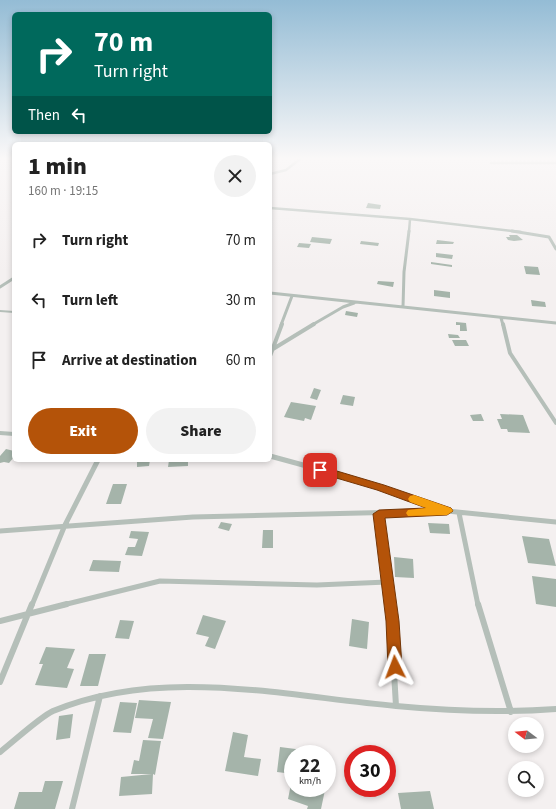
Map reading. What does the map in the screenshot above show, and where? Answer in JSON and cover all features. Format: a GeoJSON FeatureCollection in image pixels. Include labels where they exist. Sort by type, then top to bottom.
{"type":"FeatureCollection","features":[{"type":"Feature","properties":{"kind":"street"},"geometry":{"type":"LineString","coordinates":[[272,208],[410,219],[539,234],[549,238],[556,249]]}},
{"type":"Feature","properties":{"kind":"street"},"geometry":{"type":"LineString","coordinates":[[403,307],[404,272],[410,219]]}},
{"type":"Feature","properties":{"kind":"street"},"geometry":{"type":"LineString","coordinates":[[0,287],[12,279]]}},
{"type":"Feature","properties":{"kind":"street"},"geometry":{"type":"LineString","coordinates":[[272,293],[556,323]]}},
{"type":"Feature","properties":{"kind":"street"},"geometry":{"type":"LineString","coordinates":[[273,349],[292,296]]}},
{"type":"Feature","properties":{"kind":"street"},"geometry":{"type":"LineString","coordinates":[[273,349],[343,307],[356,302]]}},
{"type":"Feature","properties":{"kind":"street"},"geometry":{"type":"LineString","coordinates":[[501,318],[510,353],[556,423]]}},
{"type":"Feature","properties":{"kind":"street"},"geometry":{"type":"LineString","coordinates":[[0,433],[12,434]]}},
{"type":"Feature","properties":{"kind":"street"},"geometry":{"type":"LineString","coordinates":[[272,457],[366,483],[447,511],[556,522]]}},
{"type":"Feature","properties":{"kind":"street"},"geometry":{"type":"LineString","coordinates":[[0,682],[65,525],[84,483],[97,462]]}},
{"type":"Feature","properties":{"kind":"street"},"geometry":{"type":"LineString","coordinates":[[0,531],[65,525],[193,517],[379,514],[447,511]]}},
{"type":"Feature","properties":{"kind":"street"},"geometry":{"type":"LineString","coordinates":[[459,513],[478,603],[511,712]]}},
{"type":"Feature","properties":{"kind":"street"},"geometry":{"type":"LineString","coordinates":[[379,514],[392,621],[396,706]]}},
{"type":"Feature","properties":{"kind":"street"},"geometry":{"type":"LineString","coordinates":[[0,621],[160,581],[317,585],[387,582]]}},
{"type":"Feature","properties":{"kind":"street"},"geometry":{"type":"LineString","coordinates":[[0,752],[51,712],[100,696],[159,688],[189,687],[298,694],[396,706],[511,712],[556,709]]}},
{"type":"Feature","properties":{"kind":"street"},"geometry":{"type":"LineString","coordinates":[[72,809],[100,696]]}},
{"type":"Feature","properties":{"kind":"lane"},"geometry":{"type":"LineString","coordinates":[[0,311],[12,312]]}},
{"type":"Feature","properties":{"kind":"building"},"geometry":{"type":"Polygon","coordinates":[[[368,203],[381,205],[380,209],[366,208],[368,203]]]}},
{"type":"Feature","properties":{"kind":"building"},"geometry":{"type":"Polygon","coordinates":[[[509,235],[517,235],[523,240],[508,240],[506,237],[510,237],[509,235]]]}},
{"type":"Feature","properties":{"kind":"building"},"geometry":{"type":"Polygon","coordinates":[[[312,237],[332,239],[330,244],[310,242],[312,237]]]}},
{"type":"Feature","properties":{"kind":"building"},"geometry":{"type":"Polygon","coordinates":[[[437,240],[454,242],[453,244],[436,244],[437,240]]]}},
{"type":"Feature","properties":{"kind":"building"},"geometry":{"type":"Polygon","coordinates":[[[361,241],[379,243],[378,246],[360,244],[361,241]]]}},
{"type":"Feature","properties":{"kind":"building"},"geometry":{"type":"Polygon","coordinates":[[[299,243],[311,244],[309,248],[297,247],[299,243]]]}},
{"type":"Feature","properties":{"kind":"building"},"geometry":{"type":"Polygon","coordinates":[[[436,253],[453,255],[452,259],[436,257],[436,253]]]}},
{"type":"Feature","properties":{"kind":"building"},"geometry":{"type":"Polygon","coordinates":[[[431,262],[452,265],[452,267],[431,264],[431,262]]]}},
{"type":"Feature","properties":{"kind":"building"},"geometry":{"type":"Polygon","coordinates":[[[524,266],[538,267],[540,275],[526,274],[524,266]]]}},
{"type":"Feature","properties":{"kind":"building"},"geometry":{"type":"Polygon","coordinates":[[[378,281],[394,282],[393,287],[377,284],[378,281]]]}},
{"type":"Feature","properties":{"kind":"building"},"geometry":{"type":"Polygon","coordinates":[[[434,290],[450,292],[450,298],[434,296],[434,290]]]}},
{"type":"Feature","properties":{"kind":"building"},"geometry":{"type":"Polygon","coordinates":[[[531,300],[545,302],[546,307],[532,306],[531,300]]]}},
{"type":"Feature","properties":{"kind":"building"},"geometry":{"type":"Polygon","coordinates":[[[346,311],[358,313],[357,317],[345,315],[346,311]]]}},
{"type":"Feature","properties":{"kind":"building"},"geometry":{"type":"Polygon","coordinates":[[[456,322],[466,323],[467,331],[460,331],[460,325],[456,325],[456,322]]]}},
{"type":"Feature","properties":{"kind":"building"},"geometry":{"type":"Polygon","coordinates":[[[448,334],[458,335],[460,338],[449,338],[448,334]]]}},
{"type":"Feature","properties":{"kind":"building"},"geometry":{"type":"Polygon","coordinates":[[[452,340],[466,340],[469,346],[455,346],[452,340]]]}},
{"type":"Feature","properties":{"kind":"building"},"geometry":{"type":"Polygon","coordinates":[[[314,388],[321,390],[317,400],[310,398],[314,388]]]}},
{"type":"Feature","properties":{"kind":"building"},"geometry":{"type":"Polygon","coordinates":[[[343,395],[355,397],[353,406],[340,404],[343,395]]]}},
{"type":"Feature","properties":{"kind":"building"},"geometry":{"type":"Polygon","coordinates":[[[291,402],[316,406],[311,420],[305,418],[304,421],[284,417],[291,402]]]}},
{"type":"Feature","properties":{"kind":"building"},"geometry":{"type":"Polygon","coordinates":[[[481,414],[484,421],[473,421],[470,415],[481,414]]]}},
{"type":"Feature","properties":{"kind":"building"},"geometry":{"type":"Polygon","coordinates":[[[500,414],[523,415],[530,433],[508,432],[507,429],[501,429],[497,419],[502,419],[500,414]]]}},
{"type":"Feature","properties":{"kind":"building"},"geometry":{"type":"Polygon","coordinates":[[[6,449],[12,450],[12,459],[9,463],[0,463],[0,456],[6,449]]]}},
{"type":"Feature","properties":{"kind":"building"},"geometry":{"type":"Polygon","coordinates":[[[137,462],[150,462],[149,466],[137,467],[137,462]]]}},
{"type":"Feature","properties":{"kind":"building"},"geometry":{"type":"Polygon","coordinates":[[[169,462],[188,462],[188,466],[168,467],[169,462]]]}},
{"type":"Feature","properties":{"kind":"building"},"geometry":{"type":"Polygon","coordinates":[[[113,484],[127,484],[121,504],[106,504],[113,484]]]}},
{"type":"Feature","properties":{"kind":"building"},"geometry":{"type":"Polygon","coordinates":[[[221,522],[232,524],[229,531],[218,528],[221,522]]]}},
{"type":"Feature","properties":{"kind":"building"},"geometry":{"type":"Polygon","coordinates":[[[428,523],[449,524],[450,534],[430,533],[428,523]]]}},
{"type":"Feature","properties":{"kind":"building"},"geometry":{"type":"Polygon","coordinates":[[[263,530],[273,530],[273,548],[262,548],[263,530]]]}},
{"type":"Feature","properties":{"kind":"building"},"geometry":{"type":"Polygon","coordinates":[[[131,531],[149,532],[142,556],[125,555],[128,547],[135,547],[138,539],[129,538],[131,531]]]}},
{"type":"Feature","properties":{"kind":"building"},"geometry":{"type":"Polygon","coordinates":[[[522,536],[549,539],[556,566],[528,563],[522,536]]]}},
{"type":"Feature","properties":{"kind":"building"},"geometry":{"type":"Polygon","coordinates":[[[394,557],[413,559],[414,578],[395,577],[394,557]]]}},
{"type":"Feature","properties":{"kind":"building"},"geometry":{"type":"Polygon","coordinates":[[[93,560],[121,561],[119,572],[89,571],[93,560]]]}},
{"type":"Feature","properties":{"kind":"building"},"geometry":{"type":"Polygon","coordinates":[[[532,576],[556,579],[556,607],[536,604],[532,576]]]}},
{"type":"Feature","properties":{"kind":"building"},"geometry":{"type":"Polygon","coordinates":[[[203,615],[226,621],[215,649],[205,646],[209,637],[196,634],[203,615]]]}},
{"type":"Feature","properties":{"kind":"building"},"geometry":{"type":"Polygon","coordinates":[[[352,619],[369,622],[367,649],[349,646],[352,619]]]}},
{"type":"Feature","properties":{"kind":"building"},"geometry":{"type":"Polygon","coordinates":[[[120,620],[134,621],[129,639],[115,638],[120,620]]]}},
{"type":"Feature","properties":{"kind":"building"},"geometry":{"type":"Polygon","coordinates":[[[46,647],[75,649],[67,668],[74,669],[67,688],[35,685],[43,664],[39,664],[46,647]]]}},
{"type":"Feature","properties":{"kind":"building"},"geometry":{"type":"Polygon","coordinates":[[[89,654],[106,654],[98,686],[80,686],[89,654]]]}},
{"type":"Feature","properties":{"kind":"building"},"geometry":{"type":"Polygon","coordinates":[[[139,700],[171,702],[163,739],[148,738],[153,719],[135,718],[139,700]]]}},
{"type":"Feature","properties":{"kind":"building"},"geometry":{"type":"Polygon","coordinates":[[[120,702],[137,703],[131,733],[113,732],[120,702]]]}},
{"type":"Feature","properties":{"kind":"building"},"geometry":{"type":"Polygon","coordinates":[[[73,714],[70,738],[56,740],[59,716],[73,714]]]}},
{"type":"Feature","properties":{"kind":"building"},"geometry":{"type":"Polygon","coordinates":[[[233,732],[248,735],[244,757],[261,759],[258,776],[225,771],[233,732]]]}},
{"type":"Feature","properties":{"kind":"building"},"geometry":{"type":"Polygon","coordinates":[[[143,740],[161,741],[155,775],[153,774],[152,794],[119,796],[121,777],[152,774],[131,774],[134,760],[139,761],[143,740]]]}},
{"type":"Feature","properties":{"kind":"building"},"geometry":{"type":"Polygon","coordinates":[[[280,747],[284,748],[284,773],[277,772],[280,747]]]}},
{"type":"Feature","properties":{"kind":"building"},"geometry":{"type":"Polygon","coordinates":[[[45,781],[63,781],[55,809],[14,809],[19,792],[42,792],[45,781]]]}},
{"type":"Feature","properties":{"kind":"building"},"geometry":{"type":"Polygon","coordinates":[[[430,791],[434,809],[401,809],[398,793],[430,791]]]}},
{"type":"Feature","properties":{"kind":"building"},"geometry":{"type":"Polygon","coordinates":[[[288,797],[324,797],[321,809],[307,809],[308,806],[288,799],[288,797]]]}},
{"type":"Feature","properties":{"kind":"slow traffic"},"geometry":{"type":"LineString","coordinates":[[412,513],[447,511],[414,499]]}},
{"type":"Feature","properties":{"kind":"route"},"geometry":{"type":"LineString","coordinates":[[320,470],[358,480],[447,511],[379,514],[392,621],[395,667]]}}]}
